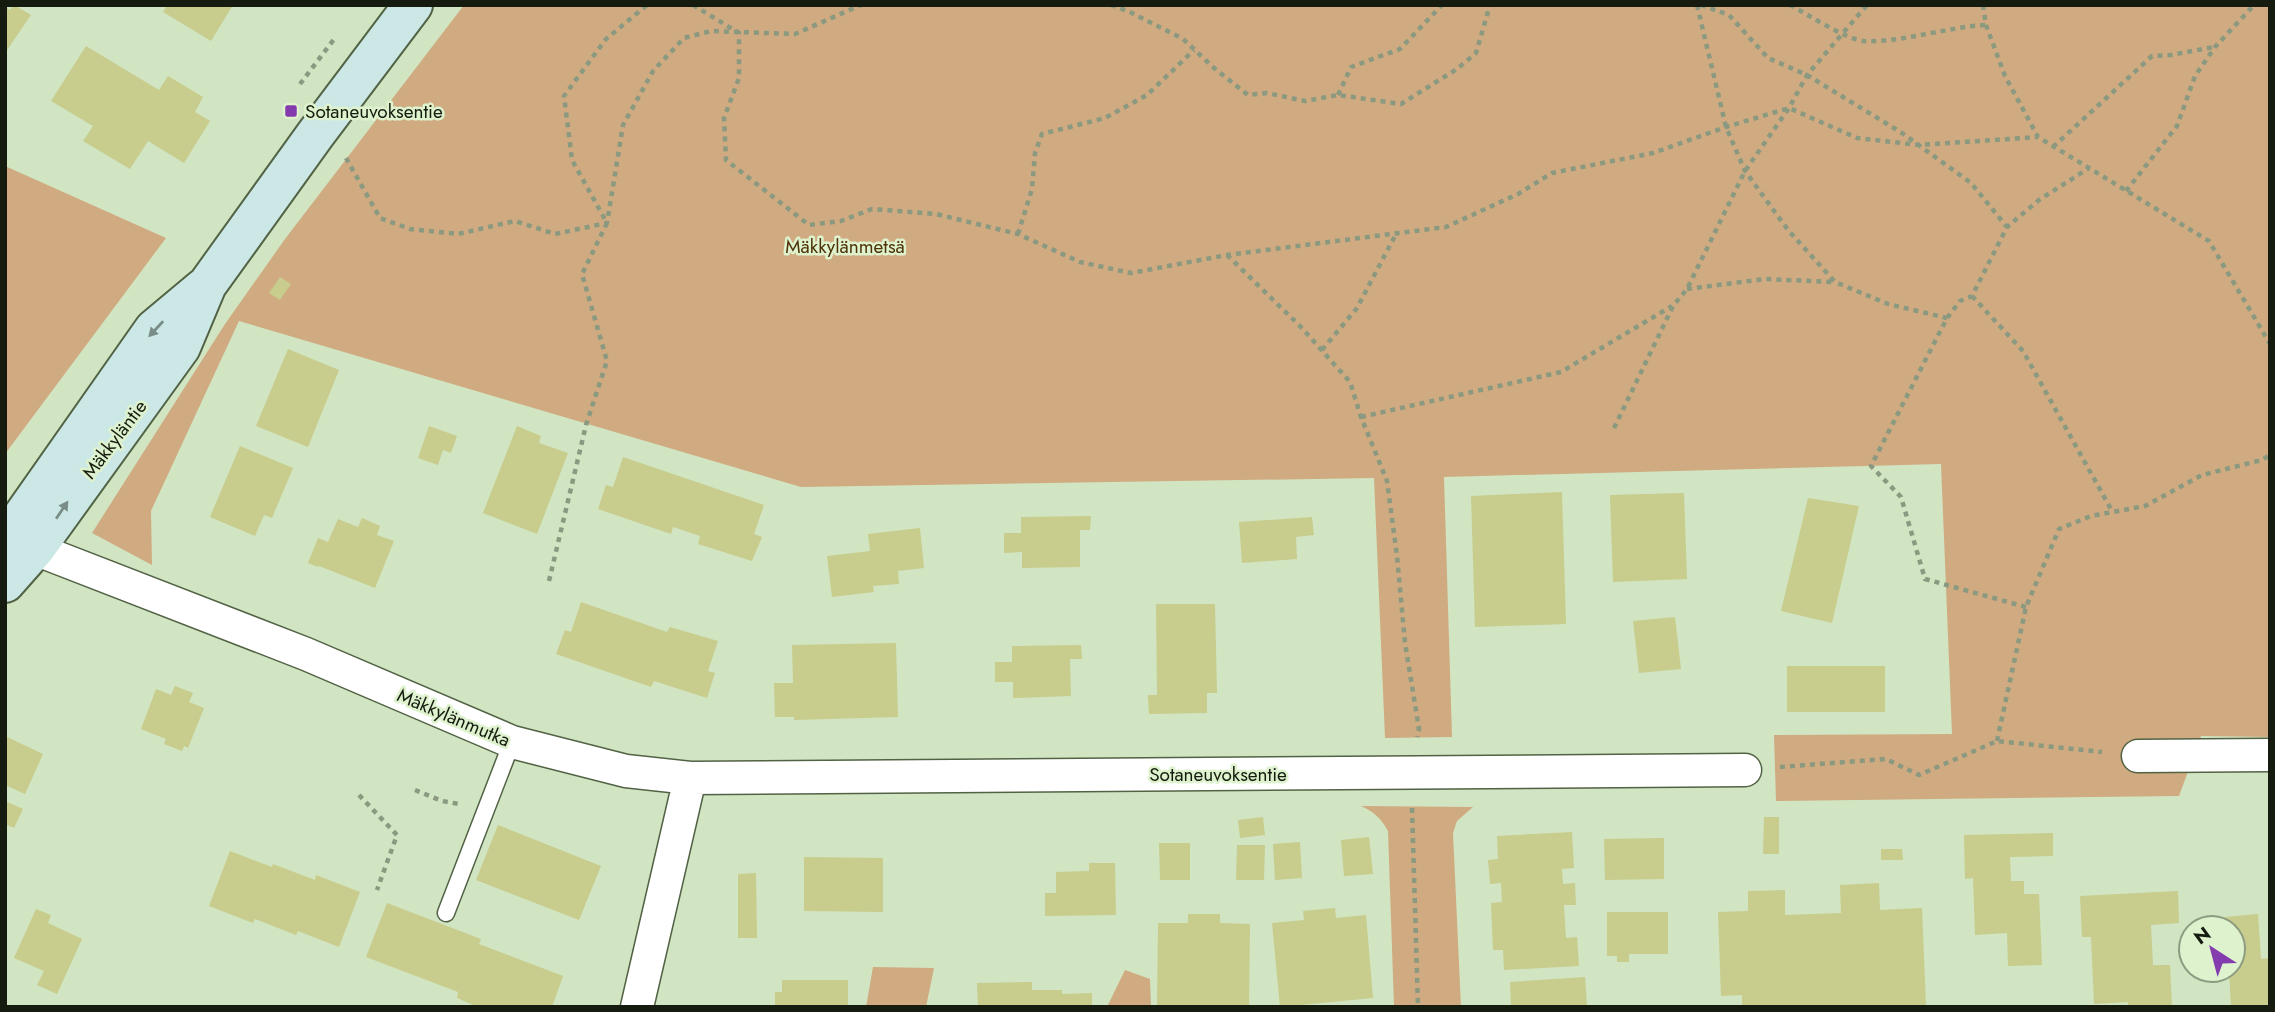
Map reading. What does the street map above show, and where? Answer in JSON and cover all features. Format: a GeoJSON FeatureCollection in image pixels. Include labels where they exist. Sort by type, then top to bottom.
{"type":"FeatureCollection","features":[{"type":"Feature","properties":{"kind":"street","name":"Mäkkyläntie"},"geometry":{"type":"LineString","coordinates":[[5,583],[14,539],[181,348],[207,285],[413,5]]}},
{"type":"Feature","properties":{"kind":"street","name":"Mäkkylänmutka"},"geometry":{"type":"LineString","coordinates":[[14,539],[306,654],[512,742],[626,771],[690,778]]}},
{"type":"Feature","properties":{"kind":"street"},"geometry":{"type":"LineString","coordinates":[[2138,756],[2270,755]]}},
{"type":"Feature","properties":{"kind":"street","name":"Sotaneuvoksentie"},"geometry":{"type":"LineString","coordinates":[[690,778],[1745,770]]}},
{"type":"Feature","properties":{"kind":"street"},"geometry":{"type":"LineString","coordinates":[[637,1007],[690,778]]}},
{"type":"Feature","properties":{"kind":"lane"},"geometry":{"type":"LineString","coordinates":[[446,913],[512,742]]}},
{"type":"Feature","properties":{"kind":"path"},"geometry":{"type":"LineString","coordinates":[[607,223],[572,160],[564,96],[606,39],[647,5]]}},
{"type":"Feature","properties":{"kind":"path"},"geometry":{"type":"LineString","coordinates":[[693,5],[739,33]]}},
{"type":"Feature","properties":{"kind":"path"},"geometry":{"type":"LineString","coordinates":[[549,580],[586,425],[607,361],[582,274],[607,223],[623,125],[653,71],[684,38],[711,31],[795,34],[861,5]]}},
{"type":"Feature","properties":{"kind":"path"},"geometry":{"type":"LineString","coordinates":[[1111,5],[1183,39],[1248,94],[1267,93],[1305,101],[1338,95],[1401,104],[1457,69],[1476,53],[1490,5]]}},
{"type":"Feature","properties":{"kind":"path"},"geometry":{"type":"LineString","coordinates":[[1338,95],[1351,67],[1399,49],[1442,5]]}},
{"type":"Feature","properties":{"kind":"path"},"geometry":{"type":"LineString","coordinates":[[1699,5],[1729,15],[1768,58],[1807,75],[1919,145],[1971,183],[2007,227]]}},
{"type":"Feature","properties":{"kind":"path"},"geometry":{"type":"LineString","coordinates":[[1699,5],[1726,127],[1745,171],[1788,230],[1835,282]]}},
{"type":"Feature","properties":{"kind":"path"},"geometry":{"type":"LineString","coordinates":[[1790,5],[1861,41],[1927,34],[1957,26],[1986,25]]}},
{"type":"Feature","properties":{"kind":"path"},"geometry":{"type":"LineString","coordinates":[[1614,428],[1672,306],[1687,289],[1745,171],[1789,108],[1807,75],[1867,5]]}},
{"type":"Feature","properties":{"kind":"path"},"geometry":{"type":"LineString","coordinates":[[1983,5],[1986,25],[2005,76],[2039,137],[2209,241],[2270,344]]}},
{"type":"Feature","properties":{"kind":"path"},"geometry":{"type":"LineString","coordinates":[[2126,191],[2177,126],[2195,76],[2215,47],[2254,5]]}},
{"type":"Feature","properties":{"kind":"path"},"geometry":{"type":"LineString","coordinates":[[739,33],[739,78],[724,118],[726,160],[809,225],[841,221],[872,209],[936,214],[1018,234],[1080,262],[1130,272],[1227,255],[1446,227],[1517,194],[1552,173],[1653,153],[1789,108],[1857,138],[1919,145],[2039,137]]}},
{"type":"Feature","properties":{"kind":"path"},"geometry":{"type":"LineString","coordinates":[[2053,147],[2152,56],[2215,47]]}},
{"type":"Feature","properties":{"kind":"path"},"geometry":{"type":"LineString","coordinates":[[1018,234],[1032,189],[1035,153],[1042,134],[1105,118],[1147,95],[1194,50]]}},
{"type":"Feature","properties":{"kind":"path"},"geometry":{"type":"LineString","coordinates":[[315,135],[346,158],[380,218],[410,229],[458,234],[515,221],[555,234],[607,223]]}},
{"type":"Feature","properties":{"kind":"path"},"geometry":{"type":"LineString","coordinates":[[2026,607],[1925,579],[1901,497],[1871,466],[1947,318],[1960,301],[1972,296],[2007,227],[2039,200],[2089,168]]}},
{"type":"Feature","properties":{"kind":"path"},"geometry":{"type":"LineString","coordinates":[[1322,351],[1357,308],[1397,233]]}},
{"type":"Feature","properties":{"kind":"path"},"geometry":{"type":"LineString","coordinates":[[1227,255],[1350,382],[1387,481],[1405,643],[1419,729],[1411,773],[1418,1007]]}},
{"type":"Feature","properties":{"kind":"path"},"geometry":{"type":"LineString","coordinates":[[1687,289],[1765,279],[1835,282],[1888,304],[1947,318]]}},
{"type":"Feature","properties":{"kind":"path"},"geometry":{"type":"LineString","coordinates":[[1972,296],[2024,351],[2112,512]]}},
{"type":"Feature","properties":{"kind":"path"},"geometry":{"type":"LineString","coordinates":[[1362,417],[1561,372],[1672,306]]}},
{"type":"Feature","properties":{"kind":"path"},"geometry":{"type":"LineString","coordinates":[[1997,740],[2026,607],[2059,529],[2091,516],[2146,506],[2202,475],[2262,460],[2270,455]]}},
{"type":"Feature","properties":{"kind":"path"},"geometry":{"type":"LineString","coordinates":[[1745,770],[1886,759],[1919,775],[1997,740],[2138,756]]}},
{"type":"Feature","properties":{"kind":"path"},"geometry":{"type":"LineString","coordinates":[[415,790],[442,802]]}},
{"type":"Feature","properties":{"kind":"path"},"geometry":{"type":"LineString","coordinates":[[359,795],[397,835],[377,890]]}},
{"type":"Feature","properties":{"kind":"green space","name":"Mäkkylänmetsä"},"geometry":{"type":"Polygon","coordinates":[[[464,5],[2270,5],[2270,737],[2201,736],[2179,796],[1776,801],[1774,735],[1952,734],[1941,464],[1444,477],[1452,737],[1385,738],[1374,478],[801,487],[239,321],[151,511],[152,565],[92,533],[225,324],[285,239],[464,5]]]}},
{"type":"Feature","properties":{"kind":"green space"},"geometry":{"type":"Polygon","coordinates":[[[5,166],[166,238],[5,454],[5,166]]]}},
{"type":"Feature","properties":{"kind":"green space"},"geometry":{"type":"Polygon","coordinates":[[[1361,806],[1473,807],[1457,821],[1453,833],[1461,1007],[1394,1007],[1388,831],[1377,816],[1361,806]]]}},
{"type":"Feature","properties":{"kind":"green space"},"geometry":{"type":"Polygon","coordinates":[[[873,967],[934,968],[926,1007],[866,1007],[873,967]]]}},
{"type":"Feature","properties":{"kind":"green space"},"geometry":{"type":"Polygon","coordinates":[[[1125,970],[1150,979],[1151,1007],[1107,1007],[1125,970]]]}},
{"type":"Feature","properties":{"kind":"building"},"geometry":{"type":"Polygon","coordinates":[[[14,5],[31,15],[5,53],[5,7],[10,10],[14,5]]]}},
{"type":"Feature","properties":{"kind":"building"},"geometry":{"type":"Polygon","coordinates":[[[167,5],[233,5],[211,41],[163,12],[167,5]]]}},
{"type":"Feature","properties":{"kind":"building"},"geometry":{"type":"Polygon","coordinates":[[[86,46],[159,90],[168,76],[203,97],[195,112],[210,121],[184,163],[148,141],[130,169],[83,141],[93,126],[51,101],[86,46]]]}},
{"type":"Feature","properties":{"kind":"building"},"geometry":{"type":"Polygon","coordinates":[[[280,277],[291,284],[280,300],[269,293],[280,277]]]}},
{"type":"Feature","properties":{"kind":"building"},"geometry":{"type":"Polygon","coordinates":[[[288,349],[339,370],[308,447],[256,426],[288,349]]]}},
{"type":"Feature","properties":{"kind":"building"},"geometry":{"type":"Polygon","coordinates":[[[429,426],[457,436],[451,453],[443,450],[438,465],[418,458],[429,426]]]}},
{"type":"Feature","properties":{"kind":"building"},"geometry":{"type":"Polygon","coordinates":[[[517,426],[541,436],[539,443],[568,453],[537,534],[483,513],[517,426]]]}},
{"type":"Feature","properties":{"kind":"building"},"geometry":{"type":"Polygon","coordinates":[[[240,446],[293,468],[272,518],[264,515],[255,536],[210,517],[240,446]]]}},
{"type":"Feature","properties":{"kind":"building"},"geometry":{"type":"Polygon","coordinates":[[[623,457],[764,505],[754,534],[762,537],[752,561],[698,544],[700,536],[673,527],[671,534],[598,509],[606,485],[613,487],[623,457]]]}},
{"type":"Feature","properties":{"kind":"building"},"geometry":{"type":"Polygon","coordinates":[[[1562,492],[1566,624],[1475,627],[1471,496],[1562,492]]]}},
{"type":"Feature","properties":{"kind":"building"},"geometry":{"type":"Polygon","coordinates":[[[1684,493],[1687,579],[1613,582],[1610,495],[1684,493]]]}},
{"type":"Feature","properties":{"kind":"building"},"geometry":{"type":"Polygon","coordinates":[[[1808,498],[1859,506],[1832,623],[1781,611],[1808,498]]]}},
{"type":"Feature","properties":{"kind":"building"},"geometry":{"type":"Polygon","coordinates":[[[1091,516],[1090,530],[1080,530],[1080,567],[1022,568],[1022,552],[1004,553],[1004,533],[1021,533],[1021,517],[1091,516]]]}},
{"type":"Feature","properties":{"kind":"building"},"geometry":{"type":"Polygon","coordinates":[[[1312,517],[1314,535],[1296,537],[1297,559],[1242,563],[1239,522],[1312,517]]]}},
{"type":"Feature","properties":{"kind":"building"},"geometry":{"type":"Polygon","coordinates":[[[362,518],[380,526],[377,535],[394,541],[375,588],[308,563],[318,538],[328,542],[338,519],[358,527],[362,518]]]}},
{"type":"Feature","properties":{"kind":"building"},"geometry":{"type":"Polygon","coordinates":[[[920,528],[924,568],[898,571],[899,584],[873,586],[874,592],[832,597],[827,556],[870,551],[868,534],[920,528]]]}},
{"type":"Feature","properties":{"kind":"building"},"geometry":{"type":"Polygon","coordinates":[[[581,602],[667,632],[670,627],[718,641],[708,671],[715,673],[707,698],[654,681],[651,687],[556,654],[565,630],[571,632],[581,602]]]}},
{"type":"Feature","properties":{"kind":"building"},"geometry":{"type":"Polygon","coordinates":[[[1156,604],[1215,604],[1217,693],[1207,693],[1207,713],[1149,714],[1148,695],[1157,695],[1156,604]]]}},
{"type":"Feature","properties":{"kind":"building"},"geometry":{"type":"Polygon","coordinates":[[[1675,617],[1681,669],[1639,673],[1633,621],[1675,617]]]}},
{"type":"Feature","properties":{"kind":"building"},"geometry":{"type":"Polygon","coordinates":[[[896,643],[898,717],[794,720],[794,717],[775,717],[774,683],[793,683],[792,645],[896,643]]]}},
{"type":"Feature","properties":{"kind":"building"},"geometry":{"type":"Polygon","coordinates":[[[1081,645],[1082,659],[1070,659],[1071,696],[1013,698],[1013,682],[995,682],[995,662],[1012,662],[1012,646],[1081,645]]]}},
{"type":"Feature","properties":{"kind":"building"},"geometry":{"type":"Polygon","coordinates":[[[1787,666],[1885,666],[1885,712],[1787,712],[1787,666]]]}},
{"type":"Feature","properties":{"kind":"building"},"geometry":{"type":"Polygon","coordinates":[[[175,686],[193,693],[189,702],[204,708],[188,748],[184,746],[182,751],[164,744],[166,739],[141,729],[156,689],[171,695],[175,686]]]}},
{"type":"Feature","properties":{"kind":"building"},"geometry":{"type":"Polygon","coordinates":[[[5,736],[43,754],[25,794],[5,785],[5,736]]]}},
{"type":"Feature","properties":{"kind":"building"},"geometry":{"type":"Polygon","coordinates":[[[5,801],[23,809],[14,828],[5,824],[5,801]]]}},
{"type":"Feature","properties":{"kind":"building"},"geometry":{"type":"Polygon","coordinates":[[[1263,817],[1265,835],[1240,838],[1238,820],[1263,817]]]}},
{"type":"Feature","properties":{"kind":"building"},"geometry":{"type":"Polygon","coordinates":[[[1764,817],[1779,817],[1779,854],[1763,854],[1764,817]]]}},
{"type":"Feature","properties":{"kind":"building"},"geometry":{"type":"Polygon","coordinates":[[[498,825],[601,866],[579,920],[476,880],[498,825]]]}},
{"type":"Feature","properties":{"kind":"building"},"geometry":{"type":"Polygon","coordinates":[[[1572,832],[1574,868],[1562,869],[1563,884],[1575,883],[1576,905],[1564,905],[1566,938],[1577,937],[1579,966],[1504,970],[1503,950],[1493,950],[1491,903],[1502,902],[1501,883],[1490,884],[1488,860],[1498,859],[1497,836],[1572,832]]]}},
{"type":"Feature","properties":{"kind":"building"},"geometry":{"type":"Polygon","coordinates":[[[2053,833],[2053,856],[2010,857],[2011,881],[2024,881],[2024,894],[2039,894],[2042,965],[2008,966],[2007,933],[1975,935],[1973,878],[1965,879],[1964,835],[2053,833]]]}},
{"type":"Feature","properties":{"kind":"building"},"geometry":{"type":"Polygon","coordinates":[[[1369,837],[1373,874],[1344,876],[1341,840],[1369,837]]]}},
{"type":"Feature","properties":{"kind":"building"},"geometry":{"type":"Polygon","coordinates":[[[1664,838],[1664,879],[1605,880],[1604,839],[1664,838]]]}},
{"type":"Feature","properties":{"kind":"building"},"geometry":{"type":"Polygon","coordinates":[[[1300,842],[1302,878],[1275,880],[1273,844],[1300,842]]]}},
{"type":"Feature","properties":{"kind":"building"},"geometry":{"type":"Polygon","coordinates":[[[1159,843],[1190,843],[1190,880],[1160,880],[1159,843]]]}},
{"type":"Feature","properties":{"kind":"building"},"geometry":{"type":"Polygon","coordinates":[[[1237,845],[1265,845],[1264,880],[1236,880],[1237,845]]]}},
{"type":"Feature","properties":{"kind":"building"},"geometry":{"type":"Polygon","coordinates":[[[1881,849],[1902,849],[1903,860],[1881,860],[1881,849]]]}},
{"type":"Feature","properties":{"kind":"building"},"geometry":{"type":"Polygon","coordinates":[[[230,851],[315,880],[316,875],[360,892],[339,947],[298,931],[296,935],[255,919],[253,923],[209,906],[230,851]]]}},
{"type":"Feature","properties":{"kind":"building"},"geometry":{"type":"Polygon","coordinates":[[[804,857],[883,858],[883,912],[804,911],[804,857]]]}},
{"type":"Feature","properties":{"kind":"building"},"geometry":{"type":"Polygon","coordinates":[[[1089,863],[1115,863],[1116,915],[1045,916],[1045,893],[1056,893],[1056,872],[1089,871],[1089,863]]]}},
{"type":"Feature","properties":{"kind":"building"},"geometry":{"type":"Polygon","coordinates":[[[756,873],[757,938],[738,938],[738,874],[756,873]]]}},
{"type":"Feature","properties":{"kind":"building"},"geometry":{"type":"Polygon","coordinates":[[[1879,883],[1880,910],[1922,908],[1926,1007],[1742,1007],[1742,995],[1721,996],[1718,912],[1748,911],[1748,891],[1785,890],[1785,915],[1841,913],[1840,885],[1879,883]]]}},
{"type":"Feature","properties":{"kind":"building"},"geometry":{"type":"Polygon","coordinates":[[[2178,891],[2177,923],[2151,925],[2153,965],[2170,965],[2172,1007],[2128,1007],[2128,1002],[2094,1004],[2091,937],[2082,937],[2080,896],[2178,891]]]}},
{"type":"Feature","properties":{"kind":"building"},"geometry":{"type":"Polygon","coordinates":[[[387,903],[481,939],[479,944],[563,976],[552,1007],[478,1007],[457,998],[458,992],[366,957],[387,903]]]}},
{"type":"Feature","properties":{"kind":"building"},"geometry":{"type":"Polygon","coordinates":[[[1335,908],[1336,918],[1366,915],[1373,998],[1280,1007],[1272,923],[1304,920],[1303,911],[1335,908]]]}},
{"type":"Feature","properties":{"kind":"building"},"geometry":{"type":"Polygon","coordinates":[[[36,909],[51,915],[48,923],[82,939],[57,994],[37,985],[44,971],[14,958],[36,909]]]}},
{"type":"Feature","properties":{"kind":"building"},"geometry":{"type":"Polygon","coordinates":[[[1607,912],[1668,912],[1668,954],[1629,954],[1629,962],[1617,962],[1617,956],[1607,956],[1607,912]]]}},
{"type":"Feature","properties":{"kind":"building"},"geometry":{"type":"Polygon","coordinates":[[[1188,914],[1220,914],[1220,923],[1250,924],[1249,1007],[1157,1007],[1158,923],[1188,923],[1188,914]]]}},
{"type":"Feature","properties":{"kind":"building"},"geometry":{"type":"Polygon","coordinates":[[[2258,914],[2261,959],[2270,958],[2270,1007],[2231,1007],[2230,984],[2247,984],[2247,915],[2258,914]]]}},
{"type":"Feature","properties":{"kind":"building"},"geometry":{"type":"Polygon","coordinates":[[[1585,977],[1587,1007],[1511,1007],[1510,982],[1585,977]]]}},
{"type":"Feature","properties":{"kind":"building"},"geometry":{"type":"Polygon","coordinates":[[[782,980],[848,980],[848,1007],[775,1007],[775,992],[782,992],[782,980]]]}},
{"type":"Feature","properties":{"kind":"building"},"geometry":{"type":"Polygon","coordinates":[[[1032,982],[1032,990],[1062,990],[1062,994],[1092,993],[1092,1007],[978,1007],[977,983],[1032,982]]]}},
{"type":"Feature","properties":{"kind":"place","name":"Sotaneuvoksentie"},"geometry":{"type":"Point","coordinates":[291,111]}}]}
